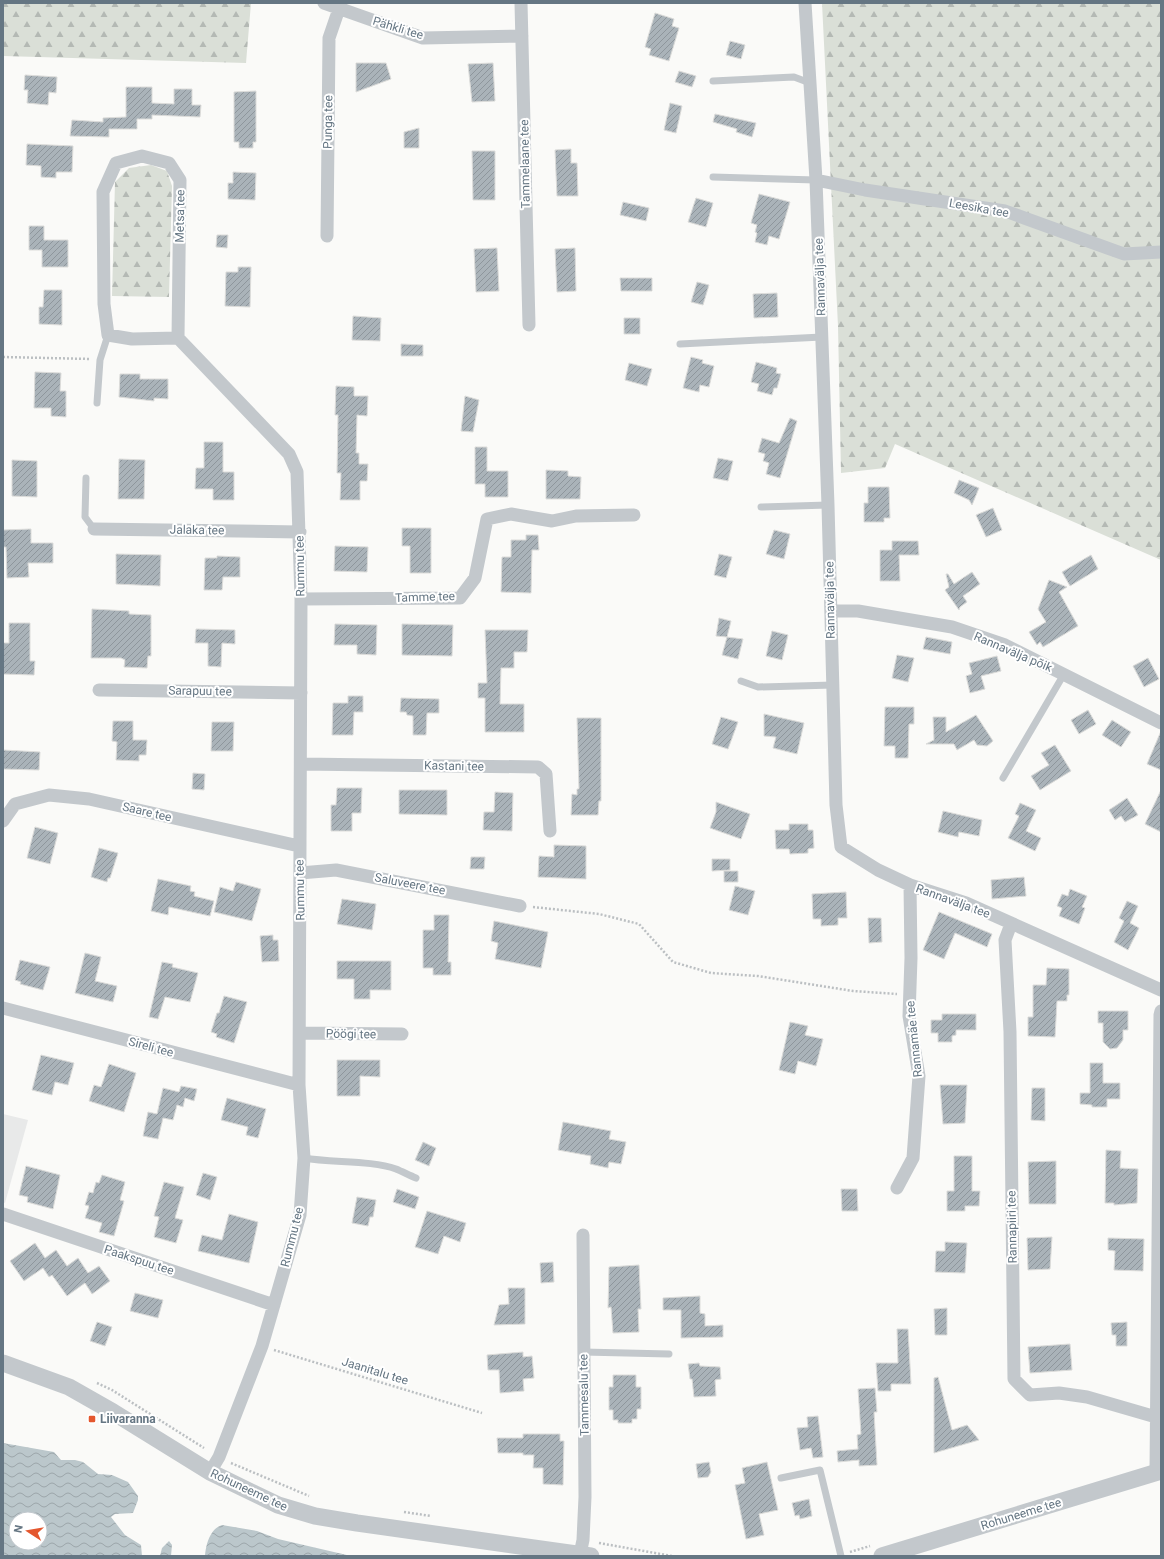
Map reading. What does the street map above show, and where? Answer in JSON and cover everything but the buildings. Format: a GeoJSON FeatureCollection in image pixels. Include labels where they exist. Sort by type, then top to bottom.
{"type":"FeatureCollection","features":[{"type":"Feature","properties":{"kind":"street","name":"Pähkli tee"},"geometry":{"type":"LineString","coordinates":[[324,3],[340,6],[423,38],[522,36]]}},
{"type":"Feature","properties":{"kind":"street","name":"Tammelaane tee"},"geometry":{"type":"LineString","coordinates":[[521,3],[529,325]]}},
{"type":"Feature","properties":{"kind":"street","name":"Rannavälja tee"},"geometry":{"type":"LineString","coordinates":[[805,3],[816,180],[828,505],[836,805],[841,846],[878,870],[910,885],[966,903],[1161,990]]}},
{"type":"Feature","properties":{"kind":"street","name":"Punga tee"},"geometry":{"type":"LineString","coordinates":[[327,236],[330,38],[340,6]]}},
{"type":"Feature","properties":{"kind":"street","name":"Metsa tee"},"geometry":{"type":"LineString","coordinates":[[108,335],[104,304],[103,192],[116,162],[142,156],[169,163],[180,180],[178,338]]}},
{"type":"Feature","properties":{"kind":"street","name":"Leesika tee"},"geometry":{"type":"LineString","coordinates":[[816,180],[865,190],[1005,211],[1124,254],[1161,252]]}},
{"type":"Feature","properties":{"kind":"street"},"geometry":{"type":"LineString","coordinates":[[108,335],[132,339],[178,338]]}},
{"type":"Feature","properties":{"kind":"street","name":"Rummu tee"},"geometry":{"type":"LineString","coordinates":[[178,338],[289,454],[297,472],[300,532],[301,764],[299,846],[299,1085],[304,1158],[300,1215],[262,1346],[219,1457],[210,1472]]}},
{"type":"Feature","properties":{"kind":"street","name":"Tamme tee"},"geometry":{"type":"LineString","coordinates":[[301,599],[460,598],[475,578],[487,519],[511,514],[552,522],[576,516],[634,515]]}},
{"type":"Feature","properties":{"kind":"street","name":"Jalaka tee"},"geometry":{"type":"LineString","coordinates":[[94,529],[300,532]]}},
{"type":"Feature","properties":{"kind":"street","name":"Rannavälja põik"},"geometry":{"type":"LineString","coordinates":[[831,611],[858,611],[952,627],[1005,646],[1161,723]]}},
{"type":"Feature","properties":{"kind":"street","name":"Sarapuu tee"},"geometry":{"type":"LineString","coordinates":[[99,690],[301,693]]}},
{"type":"Feature","properties":{"kind":"street","name":"Kastani tee"},"geometry":{"type":"LineString","coordinates":[[301,764],[538,767],[546,774],[550,831]]}},
{"type":"Feature","properties":{"kind":"street","name":"Saare tee"},"geometry":{"type":"LineString","coordinates":[[3,821],[15,804],[21,802],[49,795],[89,798],[299,846]]}},
{"type":"Feature","properties":{"kind":"street","name":"Saluveere tee"},"geometry":{"type":"LineString","coordinates":[[300,873],[336,870],[520,906]]}},
{"type":"Feature","properties":{"kind":"street","name":"Rannamäe tee"},"geometry":{"type":"LineString","coordinates":[[897,1188],[913,1158],[919,1076],[909,1016],[911,958],[910,885]]}},
{"type":"Feature","properties":{"kind":"street","name":"Rannapiiri tee"},"geometry":{"type":"LineString","coordinates":[[1011,924],[1005,940],[1010,1032],[1014,1379],[1030,1395],[1059,1393],[1087,1398],[1156,1417]]}},
{"type":"Feature","properties":{"kind":"street","name":"Sireli tee"},"geometry":{"type":"LineString","coordinates":[[3,1008],[299,1085]]}},
{"type":"Feature","properties":{"kind":"street"},"geometry":{"type":"LineString","coordinates":[[1158,1472],[1156,1417],[1160,1316],[1161,1011]]}},
{"type":"Feature","properties":{"kind":"street","name":"Pöögi tee"},"geometry":{"type":"LineString","coordinates":[[300,1033],[402,1034]]}},
{"type":"Feature","properties":{"kind":"street","name":"Paakspuu tee"},"geometry":{"type":"LineString","coordinates":[[3,1214],[274,1304]]}},
{"type":"Feature","properties":{"kind":"street","name":"Tammesalu tee"},"geometry":{"type":"LineString","coordinates":[[583,1235],[585,1550]]}},
{"type":"Feature","properties":{"kind":"street","name":"Rohuneeme tee"},"geometry":{"type":"LineString","coordinates":[[3,1363],[68,1387],[113,1412],[210,1472],[278,1505],[315,1516],[585,1550]]}},
{"type":"Feature","properties":{"kind":"street","name":"Rohuneeme tee"},"geometry":{"type":"LineString","coordinates":[[882,1556],[1158,1472]]}},
{"type":"Feature","properties":{"kind":"lane"},"geometry":{"type":"LineString","coordinates":[[713,81],[794,77],[810,83]]}},
{"type":"Feature","properties":{"kind":"lane"},"geometry":{"type":"LineString","coordinates":[[713,177],[816,180]]}},
{"type":"Feature","properties":{"kind":"lane"},"geometry":{"type":"LineString","coordinates":[[97,403],[100,360],[108,335]]}},
{"type":"Feature","properties":{"kind":"lane"},"geometry":{"type":"LineString","coordinates":[[680,344],[822,337]]}},
{"type":"Feature","properties":{"kind":"lane"},"geometry":{"type":"LineString","coordinates":[[86,478],[84,517],[94,529]]}},
{"type":"Feature","properties":{"kind":"lane"},"geometry":{"type":"LineString","coordinates":[[761,507],[828,505]]}},
{"type":"Feature","properties":{"kind":"lane"},"geometry":{"type":"LineString","coordinates":[[1003,778],[1064,674]]}},
{"type":"Feature","properties":{"kind":"lane"},"geometry":{"type":"LineString","coordinates":[[742,681],[758,687],[832,685]]}},
{"type":"Feature","properties":{"kind":"lane"},"geometry":{"type":"LineString","coordinates":[[304,1158],[328,1162],[367,1164],[395,1169],[416,1178]]}},
{"type":"Feature","properties":{"kind":"lane"},"geometry":{"type":"LineString","coordinates":[[583,1352],[669,1354]]}},
{"type":"Feature","properties":{"kind":"lane"},"geometry":{"type":"LineString","coordinates":[[781,1478],[820,1470],[841,1556]]}},
{"type":"Feature","properties":{"kind":"path"},"geometry":{"type":"LineString","coordinates":[[3,357],[100,360]]}},
{"type":"Feature","properties":{"kind":"path"},"geometry":{"type":"LineString","coordinates":[[520,906],[599,914],[639,924],[673,962],[711,974],[758,976],[853,991],[909,995]]}},
{"type":"Feature","properties":{"kind":"path","name":"Jaanitalu tee"},"geometry":{"type":"LineString","coordinates":[[262,1346],[482,1413]]}},
{"type":"Feature","properties":{"kind":"path"},"geometry":{"type":"LineString","coordinates":[[90,1380],[112,1390],[219,1457],[273,1482],[309,1496]]}},
{"type":"Feature","properties":{"kind":"path"},"geometry":{"type":"LineString","coordinates":[[397,1512],[433,1516]]}},
{"type":"Feature","properties":{"kind":"path"},"geometry":{"type":"LineString","coordinates":[[585,1550],[672,1556]]}},
{"type":"Feature","properties":{"kind":"shaded area"},"geometry":{"type":"Polygon","coordinates":[[[3,1114],[28,1120],[5,1203],[3,1202],[3,1114]]]}},
{"type":"Feature","properties":{"kind":"green space"},"geometry":{"type":"Polygon","coordinates":[[[3,3],[251,3],[246,63],[3,56],[3,3]]]}},
{"type":"Feature","properties":{"kind":"green space"},"geometry":{"type":"Polygon","coordinates":[[[822,3],[1161,3],[1161,560],[895,444],[885,468],[841,473],[838,326],[822,3]]]}},
{"type":"Feature","properties":{"kind":"green space"},"geometry":{"type":"Polygon","coordinates":[[[151,165],[167,171],[172,186],[169,297],[112,296],[115,182],[129,168],[151,165]]]}},
{"type":"Feature","properties":{"kind":"water"},"geometry":{"type":"Polygon","coordinates":[[[3,1443],[54,1452],[61,1460],[75,1460],[83,1462],[98,1474],[112,1475],[128,1482],[138,1496],[133,1513],[115,1514],[111,1517],[125,1535],[141,1545],[142,1556],[3,1556],[3,1443]]]}},
{"type":"Feature","properties":{"kind":"water"},"geometry":{"type":"Polygon","coordinates":[[[222,1525],[257,1531],[278,1539],[351,1556],[205,1556],[209,1538],[214,1530],[222,1525]]]}},
{"type":"Feature","properties":{"kind":"water"},"geometry":{"type":"Polygon","coordinates":[[[169,1541],[172,1545],[171,1556],[160,1556],[162,1548],[169,1541]]]}},
{"type":"Feature","properties":{"kind":"place","name":"Liivaranna"},"geometry":{"type":"Point","coordinates":[92,1419]}}]}
